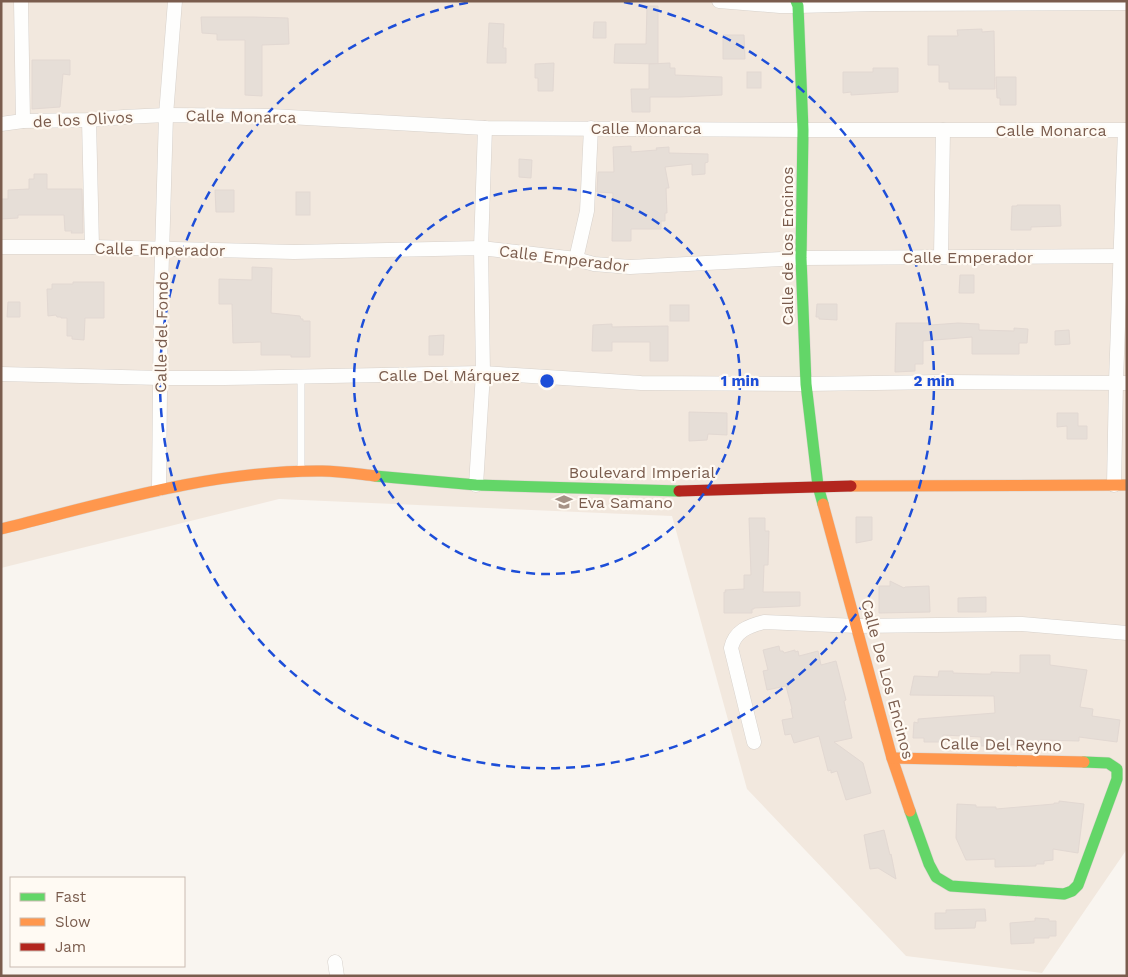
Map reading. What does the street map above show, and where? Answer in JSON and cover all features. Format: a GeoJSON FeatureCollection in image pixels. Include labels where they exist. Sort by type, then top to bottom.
{"type":"FeatureCollection","features":[{"type":"Feature","properties":{"kind":"street"},"geometry":{"type":"LineString","coordinates":[[21,1],[23,121]]}},
{"type":"Feature","properties":{"kind":"street","name":"Calle del Fondo"},"geometry":{"type":"LineString","coordinates":[[159,489],[166,115],[175,1]]}},
{"type":"Feature","properties":{"kind":"street"},"geometry":{"type":"LineString","coordinates":[[719,1],[780,6],[874,2],[1127,3]]}},
{"type":"Feature","properties":{"kind":"street","name":"Calle de los Encinos"},"geometry":{"type":"LineString","coordinates":[[797,4],[803,130],[801,258],[806,384],[818,486]]}},
{"type":"Feature","properties":{"kind":"street","name":"de los Olivos"},"geometry":{"type":"LineString","coordinates":[[1,124],[23,121],[90,120],[166,115]]}},
{"type":"Feature","properties":{"kind":"street","name":"Calle Monarca"},"geometry":{"type":"LineString","coordinates":[[166,115],[271,116],[484,128],[1126,130]]}},
{"type":"Feature","properties":{"kind":"street"},"geometry":{"type":"LineString","coordinates":[[90,120],[92,247]]}},
{"type":"Feature","properties":{"kind":"street"},"geometry":{"type":"LineString","coordinates":[[476,485],[484,373],[481,248],[484,128]]}},
{"type":"Feature","properties":{"kind":"street"},"geometry":{"type":"LineString","coordinates":[[576,259],[587,212],[591,128]]}},
{"type":"Feature","properties":{"kind":"street"},"geometry":{"type":"LineString","coordinates":[[941,257],[943,130]]}},
{"type":"Feature","properties":{"kind":"street"},"geometry":{"type":"LineString","coordinates":[[1120,485],[1126,130]]}},
{"type":"Feature","properties":{"kind":"street","name":"Calle Emperador"},"geometry":{"type":"LineString","coordinates":[[1,247],[92,247],[294,252],[481,248],[576,259],[594,264],[630,267],[801,258],[1124,256]]}},
{"type":"Feature","properties":{"kind":"street","name":"Calle Del Márquez"},"geometry":{"type":"LineString","coordinates":[[1,374],[224,378],[484,373],[641,383],[1121,382]]}},
{"type":"Feature","properties":{"kind":"street","name":"Boulevard Imperial"},"geometry":{"type":"LineString","coordinates":[[1,529],[159,489],[271,473],[324,471],[476,485],[676,491],[818,486],[1120,485]]}},
{"type":"Feature","properties":{"kind":"street","name":"Calle De Los Encinos"},"geometry":{"type":"LineString","coordinates":[[818,486],[892,758],[929,864],[936,877]]}},
{"type":"Feature","properties":{"kind":"street"},"geometry":{"type":"LineString","coordinates":[[754,742],[731,648],[732,642],[739,633],[750,626],[764,622],[857,626],[1022,624],[1127,633]]}},
{"type":"Feature","properties":{"kind":"street","name":"Calle Del Reyno"},"geometry":{"type":"LineString","coordinates":[[892,758],[1108,763],[1117,769],[1117,779],[1078,885],[1072,891],[1064,894],[951,886],[936,877]]}},
{"type":"Feature","properties":{"kind":"street"},"geometry":{"type":"LineString","coordinates":[[335,962],[337,976]]}},
{"type":"Feature","properties":{"kind":"lane"},"geometry":{"type":"LineString","coordinates":[[301,376],[302,472]]}},
{"type":"Feature","properties":{"kind":"shaded area"},"geometry":{"type":"Polygon","coordinates":[[[1,1],[1127,1],[1127,849],[1042,973],[906,956],[747,789],[672,516],[279,499],[1,568],[1,1]]]}},
{"type":"Feature","properties":{"kind":"building"},"geometry":{"type":"Polygon","coordinates":[[[647,6],[658,6],[658,64],[614,63],[615,44],[646,44],[647,6]]]}},
{"type":"Feature","properties":{"kind":"building"},"geometry":{"type":"Polygon","coordinates":[[[201,17],[288,18],[289,44],[262,45],[262,96],[245,95],[245,40],[217,40],[217,34],[202,33],[201,17]]]}},
{"type":"Feature","properties":{"kind":"building"},"geometry":{"type":"Polygon","coordinates":[[[594,22],[606,22],[606,38],[593,38],[594,22]]]}},
{"type":"Feature","properties":{"kind":"building"},"geometry":{"type":"Polygon","coordinates":[[[489,23],[504,24],[503,48],[506,48],[506,63],[487,63],[489,23]]]}},
{"type":"Feature","properties":{"kind":"building"},"geometry":{"type":"Polygon","coordinates":[[[982,29],[982,32],[994,31],[995,89],[949,89],[949,82],[939,82],[939,65],[928,65],[928,36],[958,36],[957,30],[982,29]]]}},
{"type":"Feature","properties":{"kind":"building"},"geometry":{"type":"Polygon","coordinates":[[[723,35],[744,35],[745,59],[723,59],[723,35]]]}},
{"type":"Feature","properties":{"kind":"building"},"geometry":{"type":"Polygon","coordinates":[[[32,60],[70,60],[70,75],[63,74],[60,107],[32,109],[32,60]]]}},
{"type":"Feature","properties":{"kind":"building"},"geometry":{"type":"Polygon","coordinates":[[[554,63],[553,91],[538,91],[538,78],[535,78],[535,64],[554,63]]]}},
{"type":"Feature","properties":{"kind":"building"},"geometry":{"type":"Polygon","coordinates":[[[670,63],[670,68],[675,68],[675,75],[722,77],[722,95],[650,97],[650,112],[632,112],[631,89],[649,89],[649,64],[670,63]]]}},
{"type":"Feature","properties":{"kind":"building"},"geometry":{"type":"Polygon","coordinates":[[[873,68],[898,68],[898,92],[851,95],[851,92],[843,93],[843,72],[873,72],[873,68]]]}},
{"type":"Feature","properties":{"kind":"building"},"geometry":{"type":"Polygon","coordinates":[[[747,72],[761,72],[761,88],[747,88],[747,72]]]}},
{"type":"Feature","properties":{"kind":"building"},"geometry":{"type":"Polygon","coordinates":[[[996,77],[1016,77],[1016,105],[1000,105],[1000,98],[997,98],[996,77]]]}},
{"type":"Feature","properties":{"kind":"building"},"geometry":{"type":"Polygon","coordinates":[[[631,146],[631,152],[669,147],[669,153],[708,154],[708,162],[705,163],[705,174],[692,175],[692,164],[665,167],[669,188],[666,188],[667,213],[665,213],[665,221],[661,221],[661,229],[631,229],[631,241],[612,241],[613,193],[597,192],[598,172],[614,172],[613,147],[631,146]]]}},
{"type":"Feature","properties":{"kind":"building"},"geometry":{"type":"Polygon","coordinates":[[[519,159],[532,160],[531,178],[519,177],[519,159]]]}},
{"type":"Feature","properties":{"kind":"building"},"geometry":{"type":"Polygon","coordinates":[[[34,174],[47,174],[47,189],[82,189],[83,233],[65,231],[64,215],[18,215],[18,218],[1,219],[1,199],[8,199],[8,190],[29,189],[29,179],[34,179],[34,174]]]}},
{"type":"Feature","properties":{"kind":"building"},"geometry":{"type":"Polygon","coordinates":[[[215,190],[234,190],[234,212],[216,212],[215,190]]]}},
{"type":"Feature","properties":{"kind":"building"},"geometry":{"type":"Polygon","coordinates":[[[296,192],[310,192],[310,215],[296,215],[296,192]]]}},
{"type":"Feature","properties":{"kind":"building"},"geometry":{"type":"Polygon","coordinates":[[[1060,205],[1061,226],[1031,227],[1031,230],[1011,230],[1012,206],[1060,205]]]}},
{"type":"Feature","properties":{"kind":"building"},"geometry":{"type":"Polygon","coordinates":[[[252,267],[272,268],[271,313],[300,316],[303,321],[310,321],[310,357],[261,355],[261,342],[233,343],[232,304],[219,304],[219,279],[252,280],[252,267]]]}},
{"type":"Feature","properties":{"kind":"building"},"geometry":{"type":"Polygon","coordinates":[[[960,275],[974,275],[974,293],[959,293],[960,275]]]}},
{"type":"Feature","properties":{"kind":"building"},"geometry":{"type":"Polygon","coordinates":[[[73,282],[104,282],[104,318],[85,318],[84,340],[72,339],[72,336],[67,336],[67,318],[57,317],[56,315],[48,316],[47,289],[52,289],[52,284],[73,284],[73,282]]]}},
{"type":"Feature","properties":{"kind":"building"},"geometry":{"type":"Polygon","coordinates":[[[8,302],[20,302],[20,317],[7,317],[8,302]]]}},
{"type":"Feature","properties":{"kind":"building"},"geometry":{"type":"Polygon","coordinates":[[[817,304],[837,304],[837,320],[819,319],[819,317],[816,317],[817,304]]]}},
{"type":"Feature","properties":{"kind":"building"},"geometry":{"type":"Polygon","coordinates":[[[670,305],[689,305],[689,321],[670,321],[670,305]]]}},
{"type":"Feature","properties":{"kind":"building"},"geometry":{"type":"Polygon","coordinates":[[[896,323],[931,323],[931,325],[979,324],[979,330],[1014,331],[1014,328],[1028,329],[1027,343],[1019,343],[1019,354],[972,354],[972,337],[923,341],[923,364],[915,364],[915,371],[895,372],[896,323]]]}},
{"type":"Feature","properties":{"kind":"building"},"geometry":{"type":"Polygon","coordinates":[[[612,324],[612,327],[668,326],[668,361],[650,361],[650,342],[612,342],[612,351],[592,351],[593,325],[612,324]]]}},
{"type":"Feature","properties":{"kind":"building"},"geometry":{"type":"Polygon","coordinates":[[[1069,330],[1070,344],[1055,345],[1055,331],[1069,330]]]}},
{"type":"Feature","properties":{"kind":"building"},"geometry":{"type":"Polygon","coordinates":[[[444,335],[443,355],[429,355],[429,336],[444,335]]]}},
{"type":"Feature","properties":{"kind":"building"},"geometry":{"type":"Polygon","coordinates":[[[689,412],[727,413],[727,435],[708,434],[707,440],[689,441],[689,412]]]}},
{"type":"Feature","properties":{"kind":"building"},"geometry":{"type":"Polygon","coordinates":[[[1057,413],[1078,413],[1078,426],[1087,426],[1087,439],[1067,439],[1067,426],[1057,427],[1057,413]]]}},
{"type":"Feature","properties":{"kind":"building"},"geometry":{"type":"Polygon","coordinates":[[[856,517],[872,517],[872,540],[856,543],[856,517]]]}},
{"type":"Feature","properties":{"kind":"building"},"geometry":{"type":"Polygon","coordinates":[[[749,518],[765,518],[765,531],[769,531],[768,565],[764,565],[763,592],[800,592],[800,606],[754,608],[752,613],[724,613],[725,590],[744,589],[744,575],[751,575],[749,518]]]}},
{"type":"Feature","properties":{"kind":"building"},"geometry":{"type":"Polygon","coordinates":[[[890,581],[904,588],[929,586],[930,612],[879,613],[879,586],[890,586],[890,581]]]}},
{"type":"Feature","properties":{"kind":"building"},"geometry":{"type":"Polygon","coordinates":[[[986,597],[986,612],[958,612],[958,598],[986,597]]]}},
{"type":"Feature","properties":{"kind":"building"},"geometry":{"type":"Polygon","coordinates":[[[779,646],[780,651],[784,653],[798,651],[799,656],[818,651],[821,665],[836,661],[846,700],[844,701],[852,738],[834,742],[863,763],[871,793],[846,800],[837,771],[831,773],[831,770],[828,771],[819,736],[794,743],[791,734],[785,735],[782,720],[793,718],[786,686],[767,690],[763,671],[768,670],[763,650],[779,646]]]}},
{"type":"Feature","properties":{"kind":"building"},"geometry":{"type":"Polygon","coordinates":[[[1020,655],[1050,655],[1050,665],[1087,670],[1080,707],[1093,709],[1092,716],[1120,720],[1117,742],[1079,737],[1079,741],[1040,740],[1040,742],[1034,742],[1034,744],[981,746],[981,737],[943,735],[943,742],[924,742],[924,738],[913,738],[914,722],[918,723],[918,719],[995,713],[994,696],[910,695],[914,676],[938,677],[939,671],[982,674],[991,674],[991,672],[1020,673],[1020,655]]]}},
{"type":"Feature","properties":{"kind":"building"},"geometry":{"type":"Polygon","coordinates":[[[1059,801],[1084,804],[1078,853],[1053,849],[1053,860],[1044,861],[1044,864],[1036,864],[1036,866],[995,867],[995,859],[966,860],[956,838],[957,804],[976,805],[976,807],[996,807],[996,809],[1054,804],[1059,803],[1059,801]]]}},
{"type":"Feature","properties":{"kind":"building"},"geometry":{"type":"Polygon","coordinates":[[[884,830],[896,879],[878,868],[870,869],[864,835],[884,830]]]}},
{"type":"Feature","properties":{"kind":"building"},"geometry":{"type":"Polygon","coordinates":[[[985,909],[986,921],[976,921],[975,928],[935,929],[935,913],[946,913],[946,910],[985,909]]]}},
{"type":"Feature","properties":{"kind":"building"},"geometry":{"type":"Polygon","coordinates":[[[1035,918],[1056,921],[1056,936],[1034,938],[1034,943],[1011,944],[1010,923],[1035,921],[1035,918]]]}},
{"type":"Feature","properties":{"kind":"traffic: fast"},"geometry":{"type":"LineString","coordinates":[[796,1],[798,6],[803,130],[801,258],[806,384],[818,486],[823,504]]}},
{"type":"Feature","properties":{"kind":"traffic: fast"},"geometry":{"type":"LineString","coordinates":[[375,476],[476,485],[679,491]]}},
{"type":"Feature","properties":{"kind":"traffic: fast"},"geometry":{"type":"LineString","coordinates":[[910,811],[929,864],[936,877],[951,886],[1064,894],[1072,891],[1078,885],[1117,779],[1117,769],[1108,763],[1084,762]]}},
{"type":"Feature","properties":{"kind":"traffic: slow"},"geometry":{"type":"LineString","coordinates":[[1,529],[160,490],[241,476],[281,472],[322,471],[375,476]]}},
{"type":"Feature","properties":{"kind":"traffic: slow"},"geometry":{"type":"LineString","coordinates":[[851,486],[1127,485]]}},
{"type":"Feature","properties":{"kind":"traffic: slow"},"geometry":{"type":"LineString","coordinates":[[823,504],[892,758],[910,811]]}},
{"type":"Feature","properties":{"kind":"traffic: slow"},"geometry":{"type":"LineString","coordinates":[[892,758],[1084,762]]}},
{"type":"Feature","properties":{"kind":"traffic: jam"},"geometry":{"type":"LineString","coordinates":[[679,491],[851,486]]}},
{"type":"Feature","properties":{"kind":"place","name":"Eva Samano"},"geometry":{"type":"Point","coordinates":[564,502]}}]}
